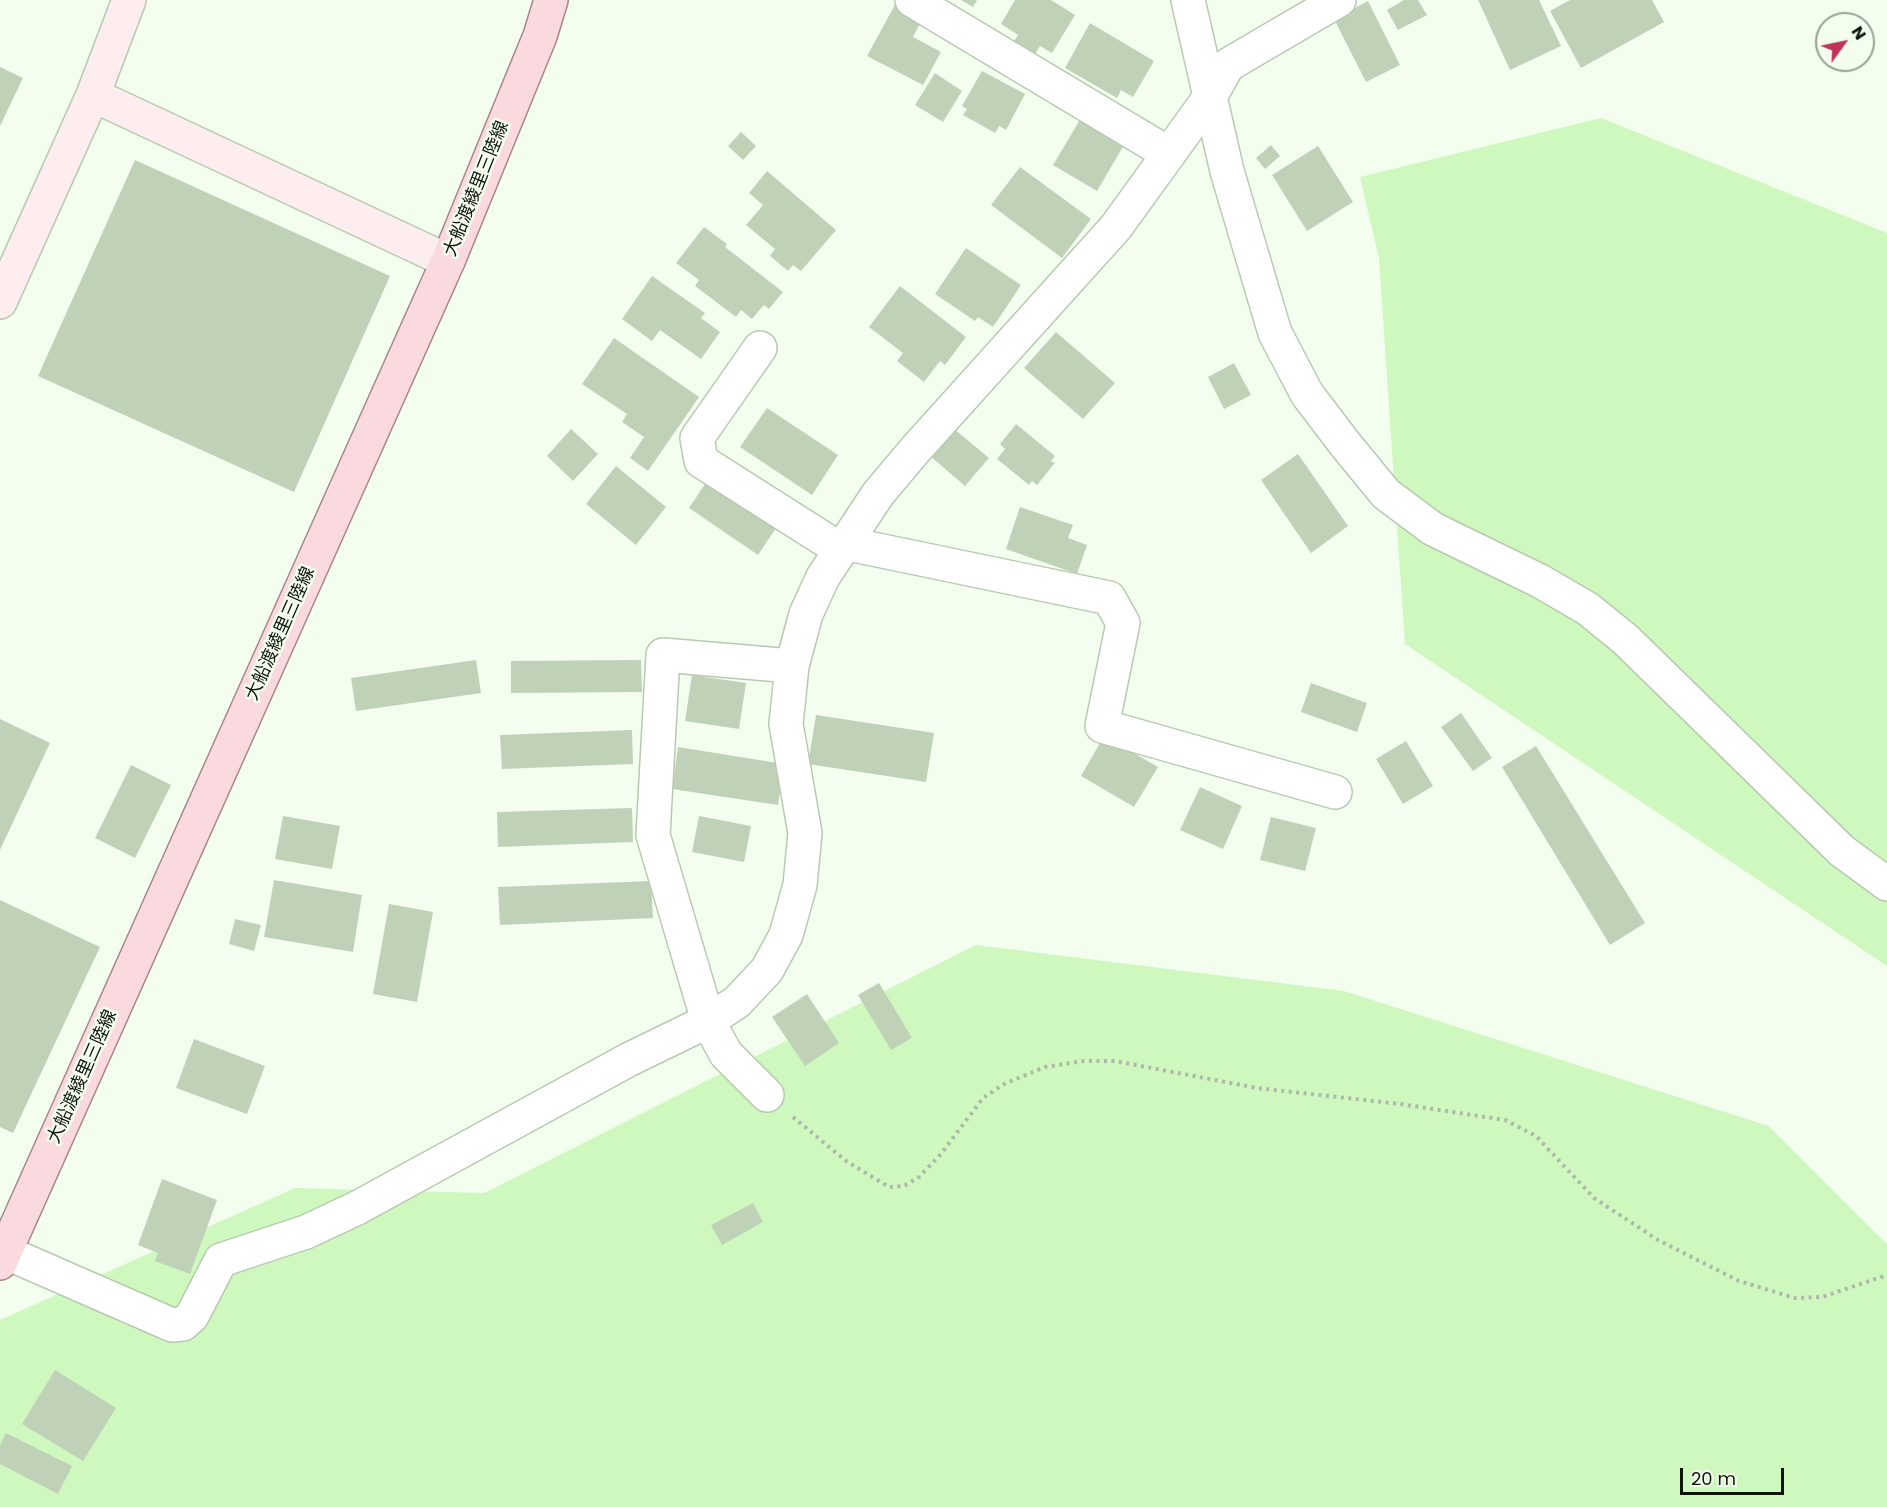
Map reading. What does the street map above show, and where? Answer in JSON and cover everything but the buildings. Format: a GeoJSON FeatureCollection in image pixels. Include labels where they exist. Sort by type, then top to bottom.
{"type":"FeatureCollection","features":[{"type":"Feature","properties":{"kind":"main road","name":"大船渡綾里三陸線"},"geometry":{"type":"LineString","coordinates":[[2,1255],[448,261],[540,36],[551,0]]}},
{"type":"Feature","properties":{"kind":"street"},"geometry":{"type":"LineString","coordinates":[[0,302],[93,95],[129,0]]}},
{"type":"Feature","properties":{"kind":"street"},"geometry":{"type":"LineString","coordinates":[[912,0],[1169,154]]}},
{"type":"Feature","properties":{"kind":"street"},"geometry":{"type":"LineString","coordinates":[[1188,0],[1227,171],[1275,333],[1307,394],[1386,494],[1433,529],[1540,581],[1588,609],[1625,639],[1842,851],[1887,884]]}},
{"type":"Feature","properties":{"kind":"street"},"geometry":{"type":"LineString","coordinates":[[2,1255],[172,1325],[183,1324],[192,1316],[221,1260],[306,1232],[347,1213],[628,1060],[708,1021],[737,1002],[767,970],[786,935],[800,885],[805,833],[786,724],[792,666],[806,614],[823,577],[878,494],[1116,227],[1210,97],[1228,65],[1339,0]]}},
{"type":"Feature","properties":{"kind":"street"},"geometry":{"type":"LineString","coordinates":[[93,95],[448,261]]}},
{"type":"Feature","properties":{"kind":"street"},"geometry":{"type":"LineString","coordinates":[[760,348],[697,438],[701,461],[842,546],[1109,598],[1123,623],[1102,726],[1335,792]]}},
{"type":"Feature","properties":{"kind":"street"},"geometry":{"type":"LineString","coordinates":[[767,1095],[726,1054],[708,1021],[653,835],[663,655],[792,666]]}},
{"type":"Feature","properties":{"kind":"path"},"geometry":{"type":"LineString","coordinates":[[767,1095],[846,1161],[889,1187],[904,1186],[919,1177],[941,1154],[982,1098],[1004,1084],[1045,1066],[1084,1061],[1115,1061],[1257,1088],[1400,1104],[1505,1120],[1536,1136],[1594,1198],[1658,1240],[1739,1281],[1796,1298],[1821,1297],[1887,1275]]}},
{"type":"Feature","properties":{"kind":"green space"},"geometry":{"type":"Polygon","coordinates":[[[1601,118],[1887,233],[1887,966],[1405,644],[1379,258],[1360,177],[1601,118]]]}},
{"type":"Feature","properties":{"kind":"green space"},"geometry":{"type":"Polygon","coordinates":[[[976,945],[1344,991],[1769,1126],[1887,1244],[1887,1507],[0,1507],[0,1320],[295,1188],[484,1193],[976,945]]]}}]}
